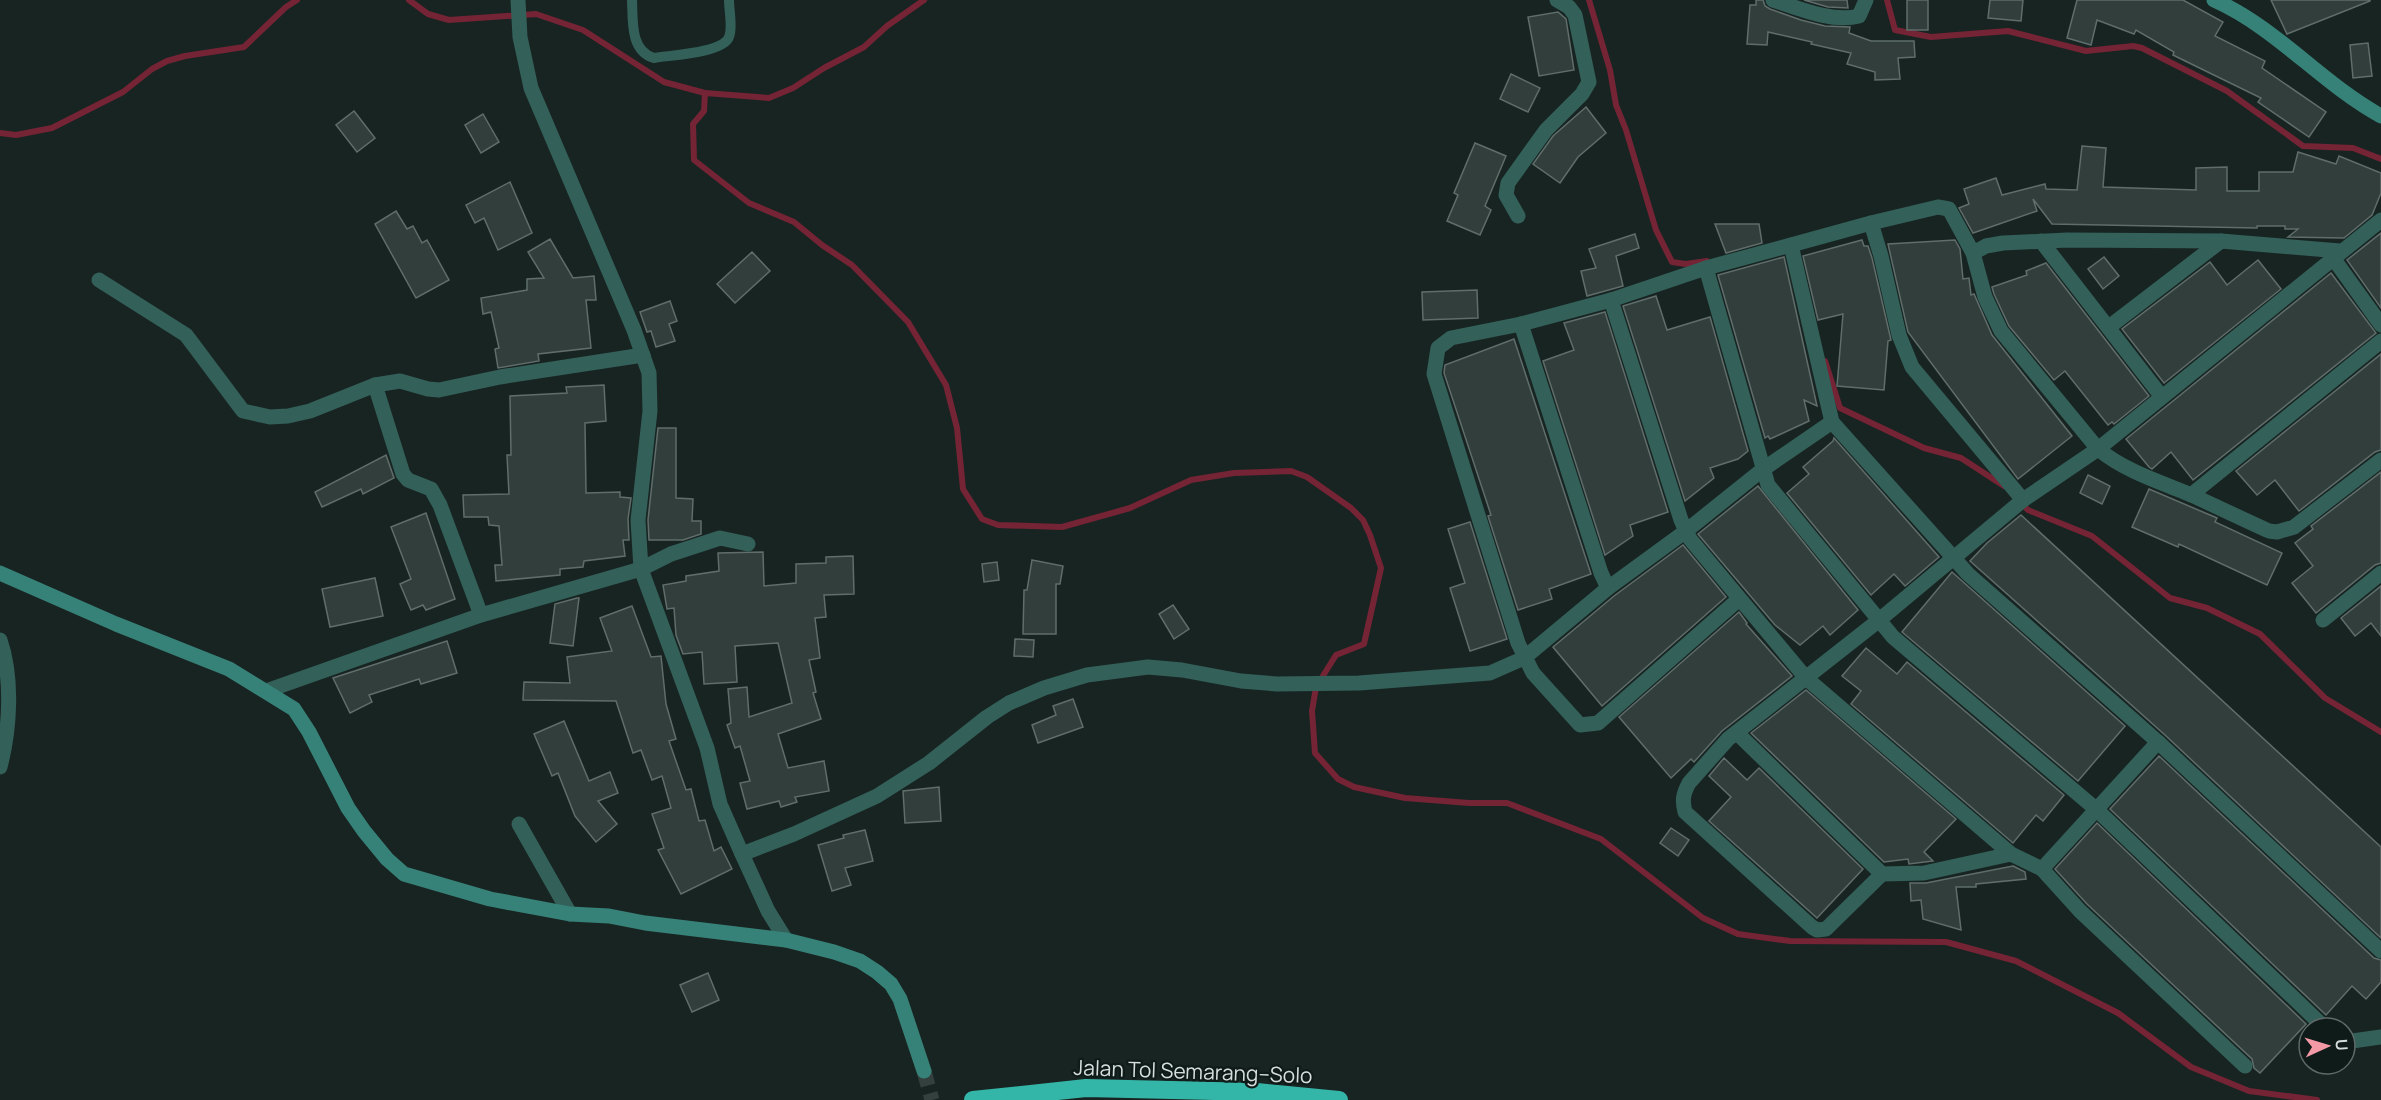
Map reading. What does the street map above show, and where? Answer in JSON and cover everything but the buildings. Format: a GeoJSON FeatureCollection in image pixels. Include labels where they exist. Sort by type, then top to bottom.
{"type":"FeatureCollection","features":[{"type":"Feature","properties":{"kind":"highway","name":"Jalan Tol Semarang–Solo"},"geometry":{"type":"LineString","coordinates":[[973,1100],[1086,1088],[1257,1092],[1339,1100]]}},
{"type":"Feature","properties":{"kind":"street"},"geometry":{"type":"LineString","coordinates":[[1518,216],[1506,195],[1508,183],[1546,130],[1582,94],[1589,82],[1575,15],[1569,7],[1557,0]]}},
{"type":"Feature","properties":{"kind":"street"},"geometry":{"type":"LineString","coordinates":[[1773,0],[1810,11],[1851,18],[1858,16],[1866,0]]}},
{"type":"Feature","properties":{"kind":"street"},"geometry":{"type":"LineString","coordinates":[[2214,0],[2270,32],[2330,83],[2354,101],[2381,116]]}},
{"type":"Feature","properties":{"kind":"street"},"geometry":{"type":"LineString","coordinates":[[519,3],[520,37],[531,88],[643,355],[650,390],[638,520],[641,569],[707,748],[720,804],[768,911],[786,940]]}},
{"type":"Feature","properties":{"kind":"street"},"geometry":{"type":"LineString","coordinates":[[1739,599],[1598,723],[1580,725],[1533,673],[1524,658],[1434,374],[1438,348],[1451,338],[1521,324],[1611,300],[1706,268],[1919,210],[1938,207],[1949,209],[1973,254],[1985,297],[2001,331],[2098,449],[2112,460],[2138,474],[2191,495],[2269,531],[2277,532],[2294,527],[2381,460]]}},
{"type":"Feature","properties":{"kind":"street"},"geometry":{"type":"LineString","coordinates":[[2011,854],[1924,873],[1882,874],[1826,929],[1817,930],[1685,812],[1684,792],[1689,783],[1728,739],[1878,621],[2024,500],[2098,449],[2381,220]]}},
{"type":"Feature","properties":{"kind":"street"},"geometry":{"type":"LineString","coordinates":[[1871,223],[1886,275],[1899,335],[1912,367],[2024,500]]}},
{"type":"Feature","properties":{"kind":"street"},"geometry":{"type":"LineString","coordinates":[[1973,254],[1986,246],[2041,241],[2221,241],[2336,255]]}},
{"type":"Feature","properties":{"kind":"street"},"geometry":{"type":"LineString","coordinates":[[2041,241],[2162,397]]}},
{"type":"Feature","properties":{"kind":"street"},"geometry":{"type":"LineString","coordinates":[[2109,327],[2221,241]]}},
{"type":"Feature","properties":{"kind":"street"},"geometry":{"type":"LineString","coordinates":[[1791,245],[1832,423],[1953,560],[2028,630],[2158,742],[2381,951]]}},
{"type":"Feature","properties":{"kind":"street"},"geometry":{"type":"LineString","coordinates":[[2336,255],[2381,325]]}},
{"type":"Feature","properties":{"kind":"street"},"geometry":{"type":"LineString","coordinates":[[1706,268],[1768,485],[1878,621],[1893,637],[2097,810],[2312,1016]]}},
{"type":"Feature","properties":{"kind":"street"},"geometry":{"type":"LineString","coordinates":[[99,280],[186,334],[243,411],[270,417],[309,411],[375,386],[400,381],[439,390],[500,377],[643,355]]}},
{"type":"Feature","properties":{"kind":"street"},"geometry":{"type":"LineString","coordinates":[[1611,300],[1686,531],[1739,599],[1806,678],[2011,854],[2042,869],[2088,919],[2245,1066]]}},
{"type":"Feature","properties":{"kind":"street"},"geometry":{"type":"LineString","coordinates":[[1521,324],[1601,573],[1608,588]]}},
{"type":"Feature","properties":{"kind":"street"},"geometry":{"type":"LineString","coordinates":[[2191,495],[2381,341]]}},
{"type":"Feature","properties":{"kind":"street"},"geometry":{"type":"LineString","coordinates":[[375,386],[403,474],[408,480],[421,483],[431,489],[440,504],[481,615]]}},
{"type":"Feature","properties":{"kind":"street"},"geometry":{"type":"LineString","coordinates":[[742,854],[794,834],[877,796],[929,763],[987,717],[1027,694],[1064,681],[1099,673],[1149,667],[1277,684],[1474,676],[1490,673],[1524,658],[1608,588],[1686,531],[1762,470],[1832,423]]}},
{"type":"Feature","properties":{"kind":"street"},"geometry":{"type":"LineString","coordinates":[[266,691],[481,615],[641,569],[671,554],[720,538],[748,544]]}},
{"type":"Feature","properties":{"kind":"street"},"geometry":{"type":"LineString","coordinates":[[0,573],[116,624],[229,669],[294,710],[309,732],[348,808],[387,859],[404,874],[490,899],[570,914],[609,916],[645,923],[786,940],[860,961],[891,984],[900,999],[924,1071]]}},
{"type":"Feature","properties":{"kind":"street"},"geometry":{"type":"LineString","coordinates":[[2323,620],[2381,573]]}},
{"type":"Feature","properties":{"kind":"street"},"geometry":{"type":"LineString","coordinates":[[0,640],[7,671],[7,699],[5,748],[0,767]]}},
{"type":"Feature","properties":{"kind":"street"},"geometry":{"type":"LineString","coordinates":[[1737,733],[1882,874]]}},
{"type":"Feature","properties":{"kind":"street"},"geometry":{"type":"LineString","coordinates":[[2042,869],[2158,742]]}},
{"type":"Feature","properties":{"kind":"street"},"geometry":{"type":"LineString","coordinates":[[519,824],[570,914]]}},
{"type":"Feature","properties":{"kind":"street"},"geometry":{"type":"LineString","coordinates":[[2357,1040],[2381,1037]]}},
{"type":"Feature","properties":{"kind":"lane"},"geometry":{"type":"LineString","coordinates":[[632,0],[633,25],[638,49],[646,56],[654,58],[716,49],[726,44],[731,35],[729,0]]}},
{"type":"Feature","properties":{"kind":"waterway"},"geometry":{"type":"LineString","coordinates":[[0,133],[16,135],[52,128],[123,92],[152,69],[167,61],[244,47],[286,7],[297,0]]}},
{"type":"Feature","properties":{"kind":"waterway"},"geometry":{"type":"LineString","coordinates":[[409,0],[428,14],[449,20],[536,14],[583,30],[664,82],[705,93],[769,98],[793,88],[824,68],[864,47],[887,26],[924,0]]}},
{"type":"Feature","properties":{"kind":"waterway"},"geometry":{"type":"LineString","coordinates":[[1589,0],[1610,70],[1616,105],[1626,130],[1656,230],[1672,262],[1686,264],[1707,261]]}},
{"type":"Feature","properties":{"kind":"waterway"},"geometry":{"type":"LineString","coordinates":[[1887,0],[1895,30],[1931,37],[2008,31],[2086,51],[2133,46],[2142,48],[2227,91],[2303,146],[2353,148],[2381,159]]}},
{"type":"Feature","properties":{"kind":"waterway"},"geometry":{"type":"LineString","coordinates":[[705,93],[704,111],[693,124],[694,160],[749,203],[794,222],[822,245],[852,265],[908,322],[946,385],[957,428],[963,489],[982,519],[998,525],[1062,527],[1130,508],[1191,480],[1234,473],[1291,471],[1307,477],[1351,508],[1363,520],[1381,568],[1364,644],[1336,655],[1316,687],[1312,711],[1315,753],[1338,779],[1354,787],[1405,798],[1469,803],[1507,803],[1601,839],[1703,918],[1738,934],[1790,941],[1946,942],[2016,961],[2118,1013],[2191,1067],[2249,1091],[2317,1100]]}},
{"type":"Feature","properties":{"kind":"waterway"},"geometry":{"type":"LineString","coordinates":[[1825,361],[1840,408],[1924,448],[1961,458],[2004,486]]}},
{"type":"Feature","properties":{"kind":"waterway"},"geometry":{"type":"LineString","coordinates":[[2020,502],[2028,510],[2092,536],[2170,598],[2207,608],[2260,634],[2325,698],[2381,732]]}},
{"type":"Feature","properties":{"kind":"tunnel"},"geometry":{"type":"LineString","coordinates":[[924,1071],[932,1100]]}}]}
